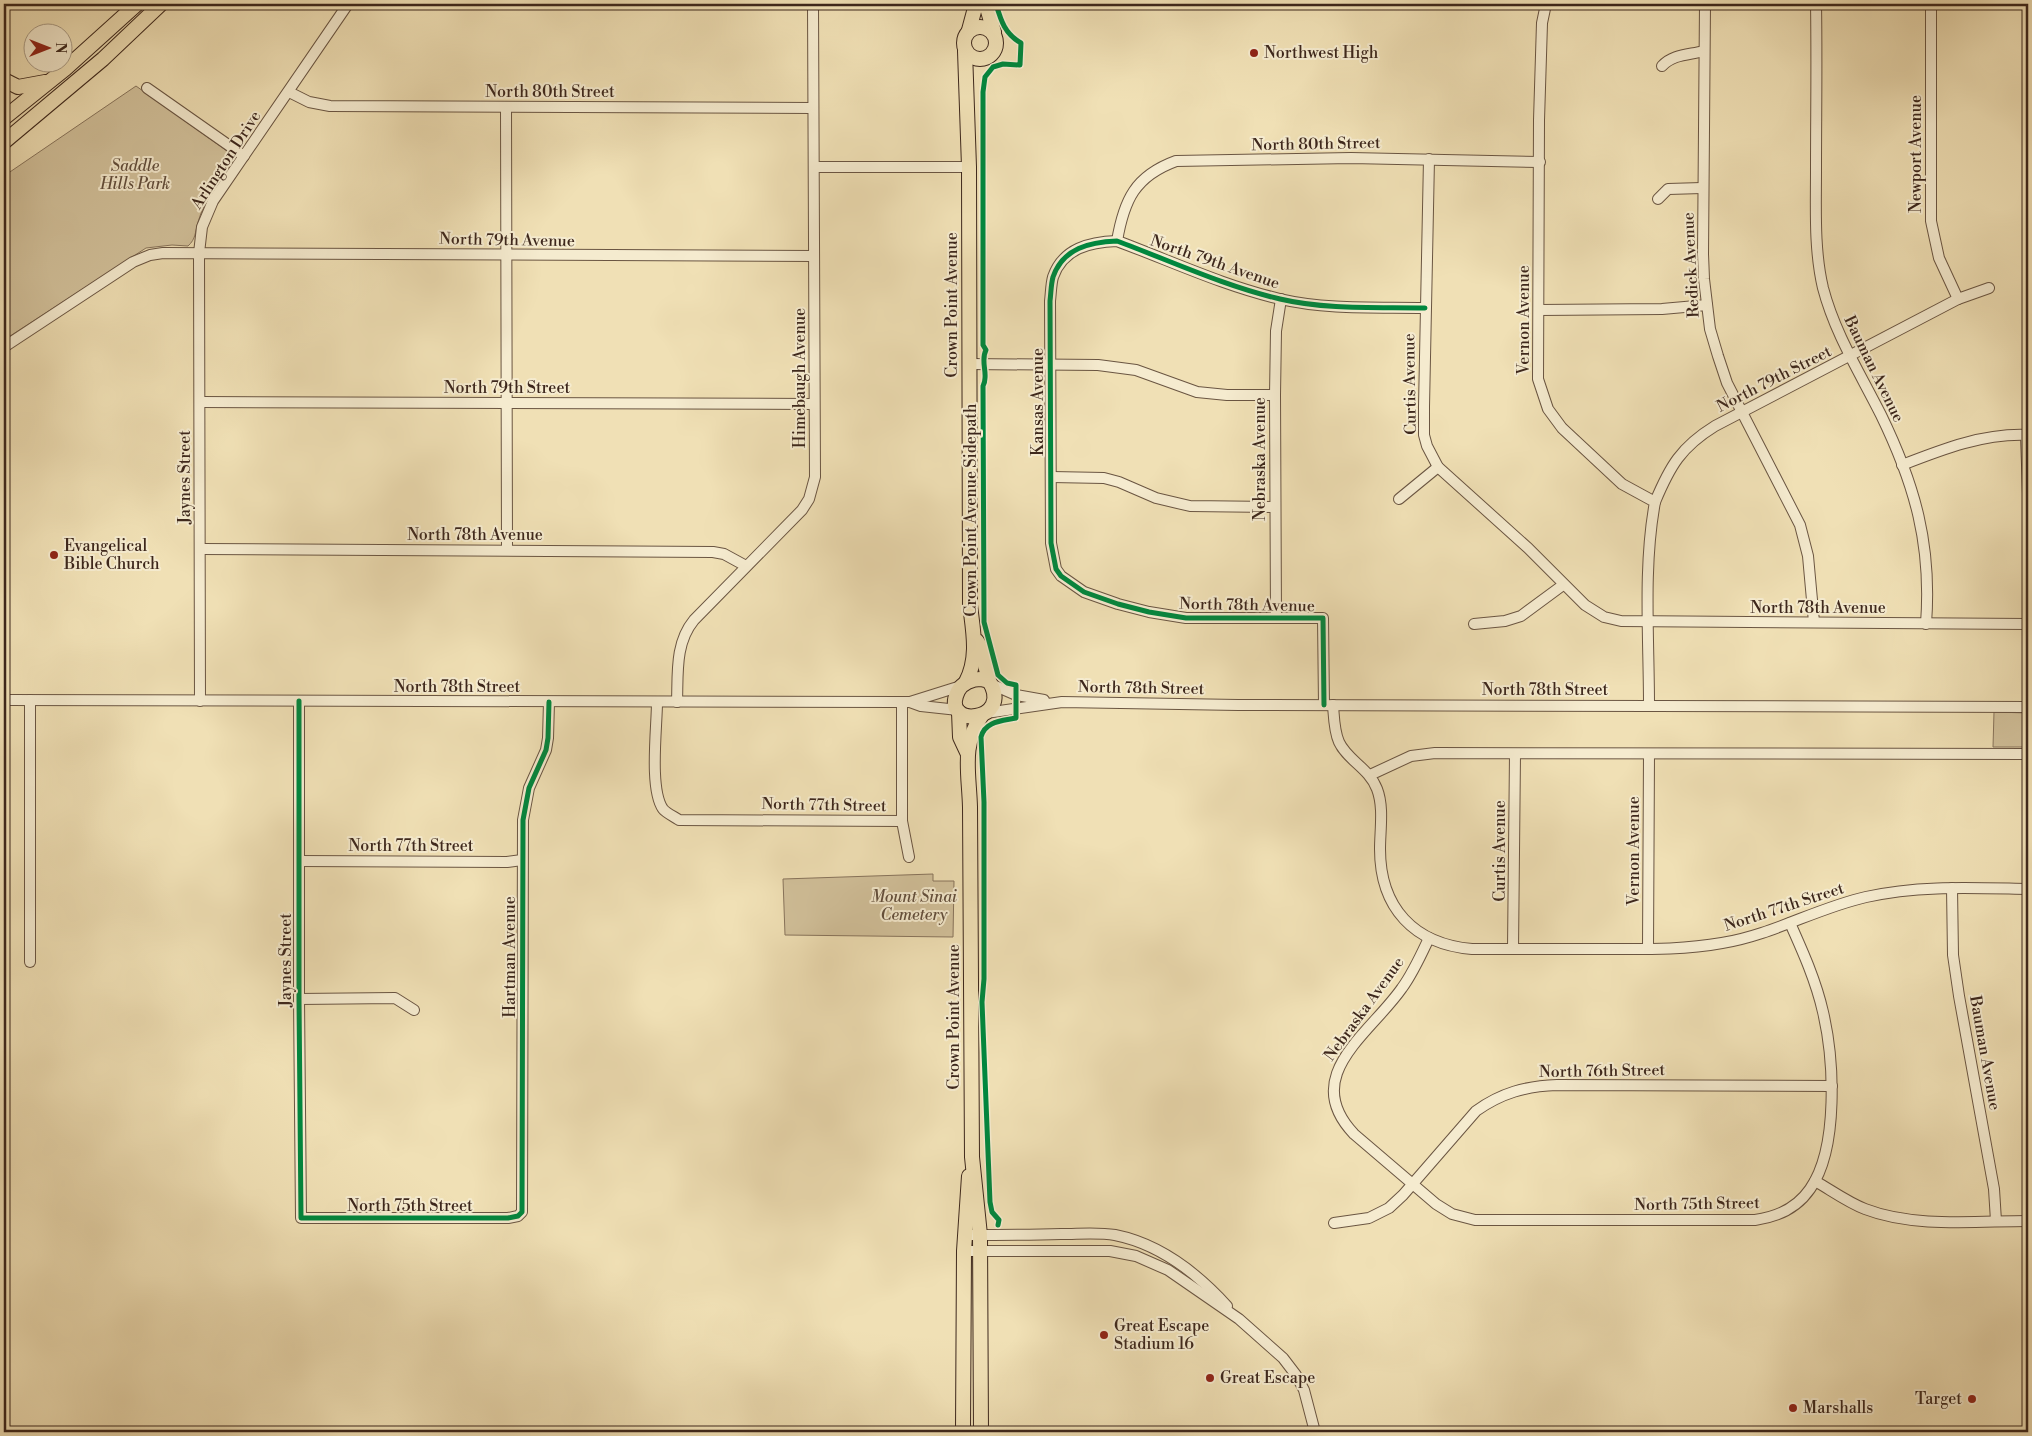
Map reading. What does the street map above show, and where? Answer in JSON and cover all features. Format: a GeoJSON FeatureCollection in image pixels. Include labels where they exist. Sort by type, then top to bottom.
{"type":"FeatureCollection","features":[{"type":"Feature","properties":{"kind":"main road"},"geometry":{"type":"LineString","coordinates":[[4,118],[51,80],[137,4]]}},
{"type":"Feature","properties":{"kind":"main road"},"geometry":{"type":"LineString","coordinates":[[4,142],[103,60],[161,4]]}},
{"type":"Feature","properties":{"kind":"main road"},"geometry":{"type":"LineString","coordinates":[[976,4],[970,30],[965,40],[965,51],[971,57],[984,59],[992,55],[996,48],[996,39],[986,4]]}},
{"type":"Feature","properties":{"kind":"main road"},"geometry":{"type":"LineString","coordinates":[[970,30],[984,27],[994,32]]}},
{"type":"Feature","properties":{"kind":"main road","name":"Crown Point Avenue"},"geometry":{"type":"LineString","coordinates":[[965,51],[965,84],[968,90]]}},
{"type":"Feature","properties":{"kind":"main road","name":"Crown Point Avenue"},"geometry":{"type":"LineString","coordinates":[[964,684],[973,664],[975,638],[970,605],[968,90],[974,73],[984,59]]}},
{"type":"Feature","properties":{"kind":"main road"},"geometry":{"type":"LineString","coordinates":[[4,80],[18,87],[31,86],[51,80]]}},
{"type":"Feature","properties":{"kind":"main road","name":"Crown Point Avenue"},"geometry":{"type":"LineString","coordinates":[[975,638],[981,648],[990,682]]}},
{"type":"Feature","properties":{"kind":"main road"},"geometry":{"type":"LineString","coordinates":[[977,679],[990,682],[993,698],[984,714],[970,717],[958,711],[956,699],[964,684],[977,679]]}},
{"type":"Feature","properties":{"kind":"main road","name":"Crown Point Avenue"},"geometry":{"type":"LineString","coordinates":[[958,711],[960,738],[967,752]]}},
{"type":"Feature","properties":{"kind":"main road","name":"Crown Point Avenue"},"geometry":{"type":"LineString","coordinates":[[981,1432],[981,1251],[976,1183],[972,1163],[970,807],[967,752],[973,730],[984,714]]}},
{"type":"Feature","properties":{"kind":"main road","name":"Crown Point Avenue"},"geometry":{"type":"LineString","coordinates":[[963,1432],[964,1251],[968,1180],[972,1163]]}},
{"type":"Feature","properties":{"kind":"street","name":"Himebaugh Avenue"},"geometry":{"type":"LineString","coordinates":[[677,702],[679,656],[686,632],[694,620],[802,510],[809,499],[816,477],[814,404],[815,168],[813,4]]}},
{"type":"Feature","properties":{"kind":"street","name":"Vernon Avenue"},"geometry":{"type":"LineString","coordinates":[[1546,4],[1541,39],[1538,379],[1548,409],[1562,428],[1617,480],[1626,487],[1655,502]]}},
{"type":"Feature","properties":{"kind":"street","name":"Redick Avenue"},"geometry":{"type":"LineString","coordinates":[[1705,4],[1702,188],[1704,279],[1710,329],[1727,383],[1800,525],[1808,556],[1814,622]]}},
{"type":"Feature","properties":{"kind":"street","name":"Bauman Avenue"},"geometry":{"type":"LineString","coordinates":[[1816,4],[1818,259],[1828,304],[1839,336],[1881,416],[1902,464],[1920,518],[1928,597],[1926,624]]}},
{"type":"Feature","properties":{"kind":"street","name":"Newport Avenue"},"geometry":{"type":"LineString","coordinates":[[1931,4],[1931,221],[1939,258],[1958,299]]}},
{"type":"Feature","properties":{"kind":"street","name":"Arlington Drive"},"geometry":{"type":"LineString","coordinates":[[199,253],[202,227],[207,212],[290,92],[343,5]]}},
{"type":"Feature","properties":{"kind":"street"},"geometry":{"type":"LineString","coordinates":[[1662,66],[1668,59],[1704,51]]}},
{"type":"Feature","properties":{"kind":"street"},"geometry":{"type":"LineString","coordinates":[[147,88],[244,156]]}},
{"type":"Feature","properties":{"kind":"street","name":"North 80th Street"},"geometry":{"type":"LineString","coordinates":[[290,92],[309,102],[330,106],[813,108]]}},
{"type":"Feature","properties":{"kind":"street"},"geometry":{"type":"LineString","coordinates":[[506,107],[507,550]]}},
{"type":"Feature","properties":{"kind":"street","name":"North 80th Street"},"geometry":{"type":"LineString","coordinates":[[1117,241],[1121,219],[1130,196],[1144,179],[1159,168],[1176,162],[1351,158],[1540,162]]}},
{"type":"Feature","properties":{"kind":"street","name":"Curtis Avenue"},"geometry":{"type":"LineString","coordinates":[[1428,159],[1424,435],[1431,455],[1438,466],[1528,548],[1585,605],[1609,619]]}},
{"type":"Feature","properties":{"kind":"street"},"geometry":{"type":"LineString","coordinates":[[815,168],[968,167]]}},
{"type":"Feature","properties":{"kind":"street"},"geometry":{"type":"LineString","coordinates":[[1658,199],[1668,189],[1702,188]]}},
{"type":"Feature","properties":{"kind":"street","name":"North 79th Avenue"},"geometry":{"type":"LineString","coordinates":[[1117,241],[1248,290],[1281,299],[1339,307],[1425,308]]}},
{"type":"Feature","properties":{"kind":"street","name":"Kansas Avenue"},"geometry":{"type":"LineString","coordinates":[[1084,592],[1061,576],[1056,569],[1052,555],[1050,301],[1052,278],[1062,261],[1073,250],[1096,242],[1117,241]]}},
{"type":"Feature","properties":{"kind":"street"},"geometry":{"type":"LineString","coordinates":[[4,347],[140,258],[163,253],[199,253]]}},
{"type":"Feature","properties":{"kind":"street","name":"North 79th Avenue"},"geometry":{"type":"LineString","coordinates":[[199,253],[814,256]]}},
{"type":"Feature","properties":{"kind":"street","name":"Jaynes Street"},"geometry":{"type":"LineString","coordinates":[[199,253],[200,701]]}},
{"type":"Feature","properties":{"kind":"street","name":"North 79th Street"},"geometry":{"type":"LineString","coordinates":[[1655,502],[1672,466],[1683,451],[1699,436],[1958,299],[1989,288]]}},
{"type":"Feature","properties":{"kind":"street","name":"Nebraska Avenue"},"geometry":{"type":"LineString","coordinates":[[1276,618],[1276,331],[1281,299]]}},
{"type":"Feature","properties":{"kind":"street"},"geometry":{"type":"LineString","coordinates":[[1539,310],[1662,310],[1707,305]]}},
{"type":"Feature","properties":{"kind":"street"},"geometry":{"type":"LineString","coordinates":[[969,364],[1098,364],[1122,367],[1150,374],[1186,389],[1206,394],[1275,395]]}},
{"type":"Feature","properties":{"kind":"street","name":"North 79th Street"},"geometry":{"type":"LineString","coordinates":[[200,402],[814,404]]}},
{"type":"Feature","properties":{"kind":"street"},"geometry":{"type":"LineString","coordinates":[[1902,464],[1946,447],[1974,440],[1993,436],[2027,435],[2028,494]]}},
{"type":"Feature","properties":{"kind":"street"},"geometry":{"type":"LineString","coordinates":[[1399,499],[1438,466]]}},
{"type":"Feature","properties":{"kind":"street"},"geometry":{"type":"LineString","coordinates":[[1052,477],[1104,478],[1119,482],[1156,498],[1190,506],[1275,506]]}},
{"type":"Feature","properties":{"kind":"street"},"geometry":{"type":"LineString","coordinates":[[1649,705],[1649,545],[1655,502]]}},
{"type":"Feature","properties":{"kind":"street","name":"North 78th Avenue"},"geometry":{"type":"LineString","coordinates":[[201,549],[713,552],[724,554],[746,566]]}},
{"type":"Feature","properties":{"kind":"street"},"geometry":{"type":"LineString","coordinates":[[1474,624],[1505,621],[1521,616],[1564,585]]}},
{"type":"Feature","properties":{"kind":"street","name":"North 78th Avenue"},"geometry":{"type":"LineString","coordinates":[[1084,592],[1148,612],[1186,618],[1323,618],[1328,705]]}},
{"type":"Feature","properties":{"kind":"street","name":"North 78th Avenue"},"geometry":{"type":"LineString","coordinates":[[1609,619],[1621,622],[1649,623],[2028,624]]}},
{"type":"Feature","properties":{"kind":"street"},"geometry":{"type":"LineString","coordinates":[[990,682],[1016,696],[1062,702]]}},
{"type":"Feature","properties":{"kind":"street"},"geometry":{"type":"LineString","coordinates":[[906,702],[964,684]]}},
{"type":"Feature","properties":{"kind":"street","name":"North 78th Street"},"geometry":{"type":"LineString","coordinates":[[4,700],[906,702]]}},
{"type":"Feature","properties":{"kind":"street"},"geometry":{"type":"LineString","coordinates":[[30,700],[30,962]]}},
{"type":"Feature","properties":{"kind":"street","name":"Jaynes Street"},"geometry":{"type":"LineString","coordinates":[[299,701],[301,1218]]}},
{"type":"Feature","properties":{"kind":"street","name":"Hartman Avenue"},"geometry":{"type":"LineString","coordinates":[[518,1216],[522,1212],[522,860],[525,800],[546,750],[548,702]]}},
{"type":"Feature","properties":{"kind":"street","name":"North 77th Street"},"geometry":{"type":"LineString","coordinates":[[657,702],[655,720],[656,788],[663,809],[679,820],[902,821]]}},
{"type":"Feature","properties":{"kind":"street"},"geometry":{"type":"LineString","coordinates":[[906,702],[958,711]]}},
{"type":"Feature","properties":{"kind":"street"},"geometry":{"type":"LineString","coordinates":[[906,702],[902,821],[909,857]]}},
{"type":"Feature","properties":{"kind":"street"},"geometry":{"type":"LineString","coordinates":[[984,714],[1062,702]]}},
{"type":"Feature","properties":{"kind":"street","name":"North 78th Street"},"geometry":{"type":"LineString","coordinates":[[1062,702],[1328,705],[2028,707]]}},
{"type":"Feature","properties":{"kind":"street"},"geometry":{"type":"LineString","coordinates":[[1328,705],[1338,742],[1345,752],[1370,775],[1379,796],[1381,871],[1386,890],[1400,915],[1410,925],[1429,938]]}},
{"type":"Feature","properties":{"kind":"street"},"geometry":{"type":"LineString","coordinates":[[1370,775],[1397,761],[1421,754],[2028,754]]}},
{"type":"Feature","properties":{"kind":"street","name":"Curtis Avenue"},"geometry":{"type":"LineString","coordinates":[[1513,949],[1515,754]]}},
{"type":"Feature","properties":{"kind":"street","name":"Vernon Avenue"},"geometry":{"type":"LineString","coordinates":[[1648,949],[1649,754]]}},
{"type":"Feature","properties":{"kind":"street","name":"North 77th Street"},"geometry":{"type":"LineString","coordinates":[[299,861],[507,862],[522,860]]}},
{"type":"Feature","properties":{"kind":"street","name":"Bauman Avenue"},"geometry":{"type":"LineString","coordinates":[[1952,888],[1955,971],[1994,1189],[1996,1221]]}},
{"type":"Feature","properties":{"kind":"street","name":"North 77th Street"},"geometry":{"type":"LineString","coordinates":[[1429,938],[1454,947],[1513,949],[1686,948],[1723,943],[1759,934],[1833,906],[1866,897],[1904,891],[1952,888],[2028,888]]}},
{"type":"Feature","properties":{"kind":"street"},"geometry":{"type":"LineString","coordinates":[[1790,923],[1814,981],[1823,1012],[1830,1049],[1832,1086],[1830,1116],[1825,1154],[1821,1170],[1815,1181],[1858,1206],[1893,1217],[1919,1221],[2028,1221]]}},
{"type":"Feature","properties":{"kind":"street","name":"Nebraska Avenue"},"geometry":{"type":"LineString","coordinates":[[1413,1184],[1342,1122],[1336,1107],[1333,1087],[1338,1068],[1345,1056],[1402,988],[1429,938]]}},
{"type":"Feature","properties":{"kind":"street"},"geometry":{"type":"LineString","coordinates":[[299,999],[395,998],[414,1010]]}},
{"type":"Feature","properties":{"kind":"street","name":"North 76th Street"},"geometry":{"type":"LineString","coordinates":[[1334,1223],[1355,1221],[1380,1213],[1397,1201],[1413,1184],[1476,1111],[1505,1094],[1534,1086],[1832,1086]]}},
{"type":"Feature","properties":{"kind":"street","name":"North 75th Street"},"geometry":{"type":"LineString","coordinates":[[1413,1184],[1446,1211],[1460,1217],[1475,1220],[1755,1220],[1767,1218],[1790,1209],[1808,1192],[1815,1181]]}},
{"type":"Feature","properties":{"kind":"street","name":"North 75th Street"},"geometry":{"type":"LineString","coordinates":[[301,1218],[508,1218],[518,1216]]}},
{"type":"Feature","properties":{"kind":"street"},"geometry":{"type":"LineString","coordinates":[[965,1235],[1102,1234],[1114,1235],[1141,1243],[1181,1264],[1214,1292],[1239,1319]]}},
{"type":"Feature","properties":{"kind":"street"},"geometry":{"type":"LineString","coordinates":[[1136,1256],[1141,1243]]}},
{"type":"Feature","properties":{"kind":"street"},"geometry":{"type":"LineString","coordinates":[[964,1251],[1093,1250],[1118,1252],[1136,1256],[1168,1270],[1239,1319],[1273,1348],[1296,1375],[1308,1401],[1315,1432]]}},
{"type":"Feature","properties":{"kind":"green space","name":"Saddle Hills Park"},"geometry":{"type":"Polygon","coordinates":[[[136,86],[234,156],[233,164],[204,206],[194,238],[188,246],[172,245],[146,248],[4,340],[4,176],[136,86]]]}},
{"type":"Feature","properties":{"kind":"green space"},"geometry":{"type":"Polygon","coordinates":[[[1994,712],[2028,713],[2028,747],[1993,747],[1994,712]]]}},
{"type":"Feature","properties":{"kind":"green space","name":"Mount Sinai Cemetery"},"geometry":{"type":"Polygon","coordinates":[[[933,874],[933,881],[954,881],[953,937],[785,935],[783,879],[933,874]]]}},
{"type":"Feature","properties":{"kind":"cycle path","name":"Crown Point Avenue Sidepath"},"geometry":{"type":"LineString","coordinates":[[996,4],[1007,31],[1021,43],[1020,65],[1003,64],[993,67],[985,77],[983,92],[983,345],[986,350],[984,357],[985,381],[983,386],[984,622],[998,675],[1007,683],[1016,685],[1016,718],[990,725],[981,737],[984,802],[984,979],[982,1002],[990,1202],[992,1212],[999,1220],[998,1225]]}},
{"type":"Feature","properties":{"kind":"cycle path"},"geometry":{"type":"LineString","coordinates":[[1324,705],[1323,618],[1186,618],[1149,612],[1084,592],[1061,576],[1056,569],[1051,543],[1050,301],[1053,277],[1063,259],[1079,248],[1097,243],[1117,241],[1218,280],[1259,294],[1298,303],[1370,308],[1425,308]]}},
{"type":"Feature","properties":{"kind":"cycle path"},"geometry":{"type":"LineString","coordinates":[[299,701],[301,1218],[508,1218],[518,1216],[522,1212],[523,820],[529,788],[546,750],[549,702]]}},
{"type":"Feature","properties":{"kind":"place","name":"Northwest High"},"geometry":{"type":"Point","coordinates":[1254,53]}},
{"type":"Feature","properties":{"kind":"place","name":"Evangelical Bible Church"},"geometry":{"type":"Point","coordinates":[54,555]}},
{"type":"Feature","properties":{"kind":"place","name":"Great Escape Stadium 16"},"geometry":{"type":"Point","coordinates":[1104,1335]}},
{"type":"Feature","properties":{"kind":"place","name":"Great Escape"},"geometry":{"type":"Point","coordinates":[1210,1378]}},
{"type":"Feature","properties":{"kind":"place","name":"Target"},"geometry":{"type":"Point","coordinates":[1972,1399]}},
{"type":"Feature","properties":{"kind":"place","name":"Marshalls"},"geometry":{"type":"Point","coordinates":[1793,1408]}}]}
